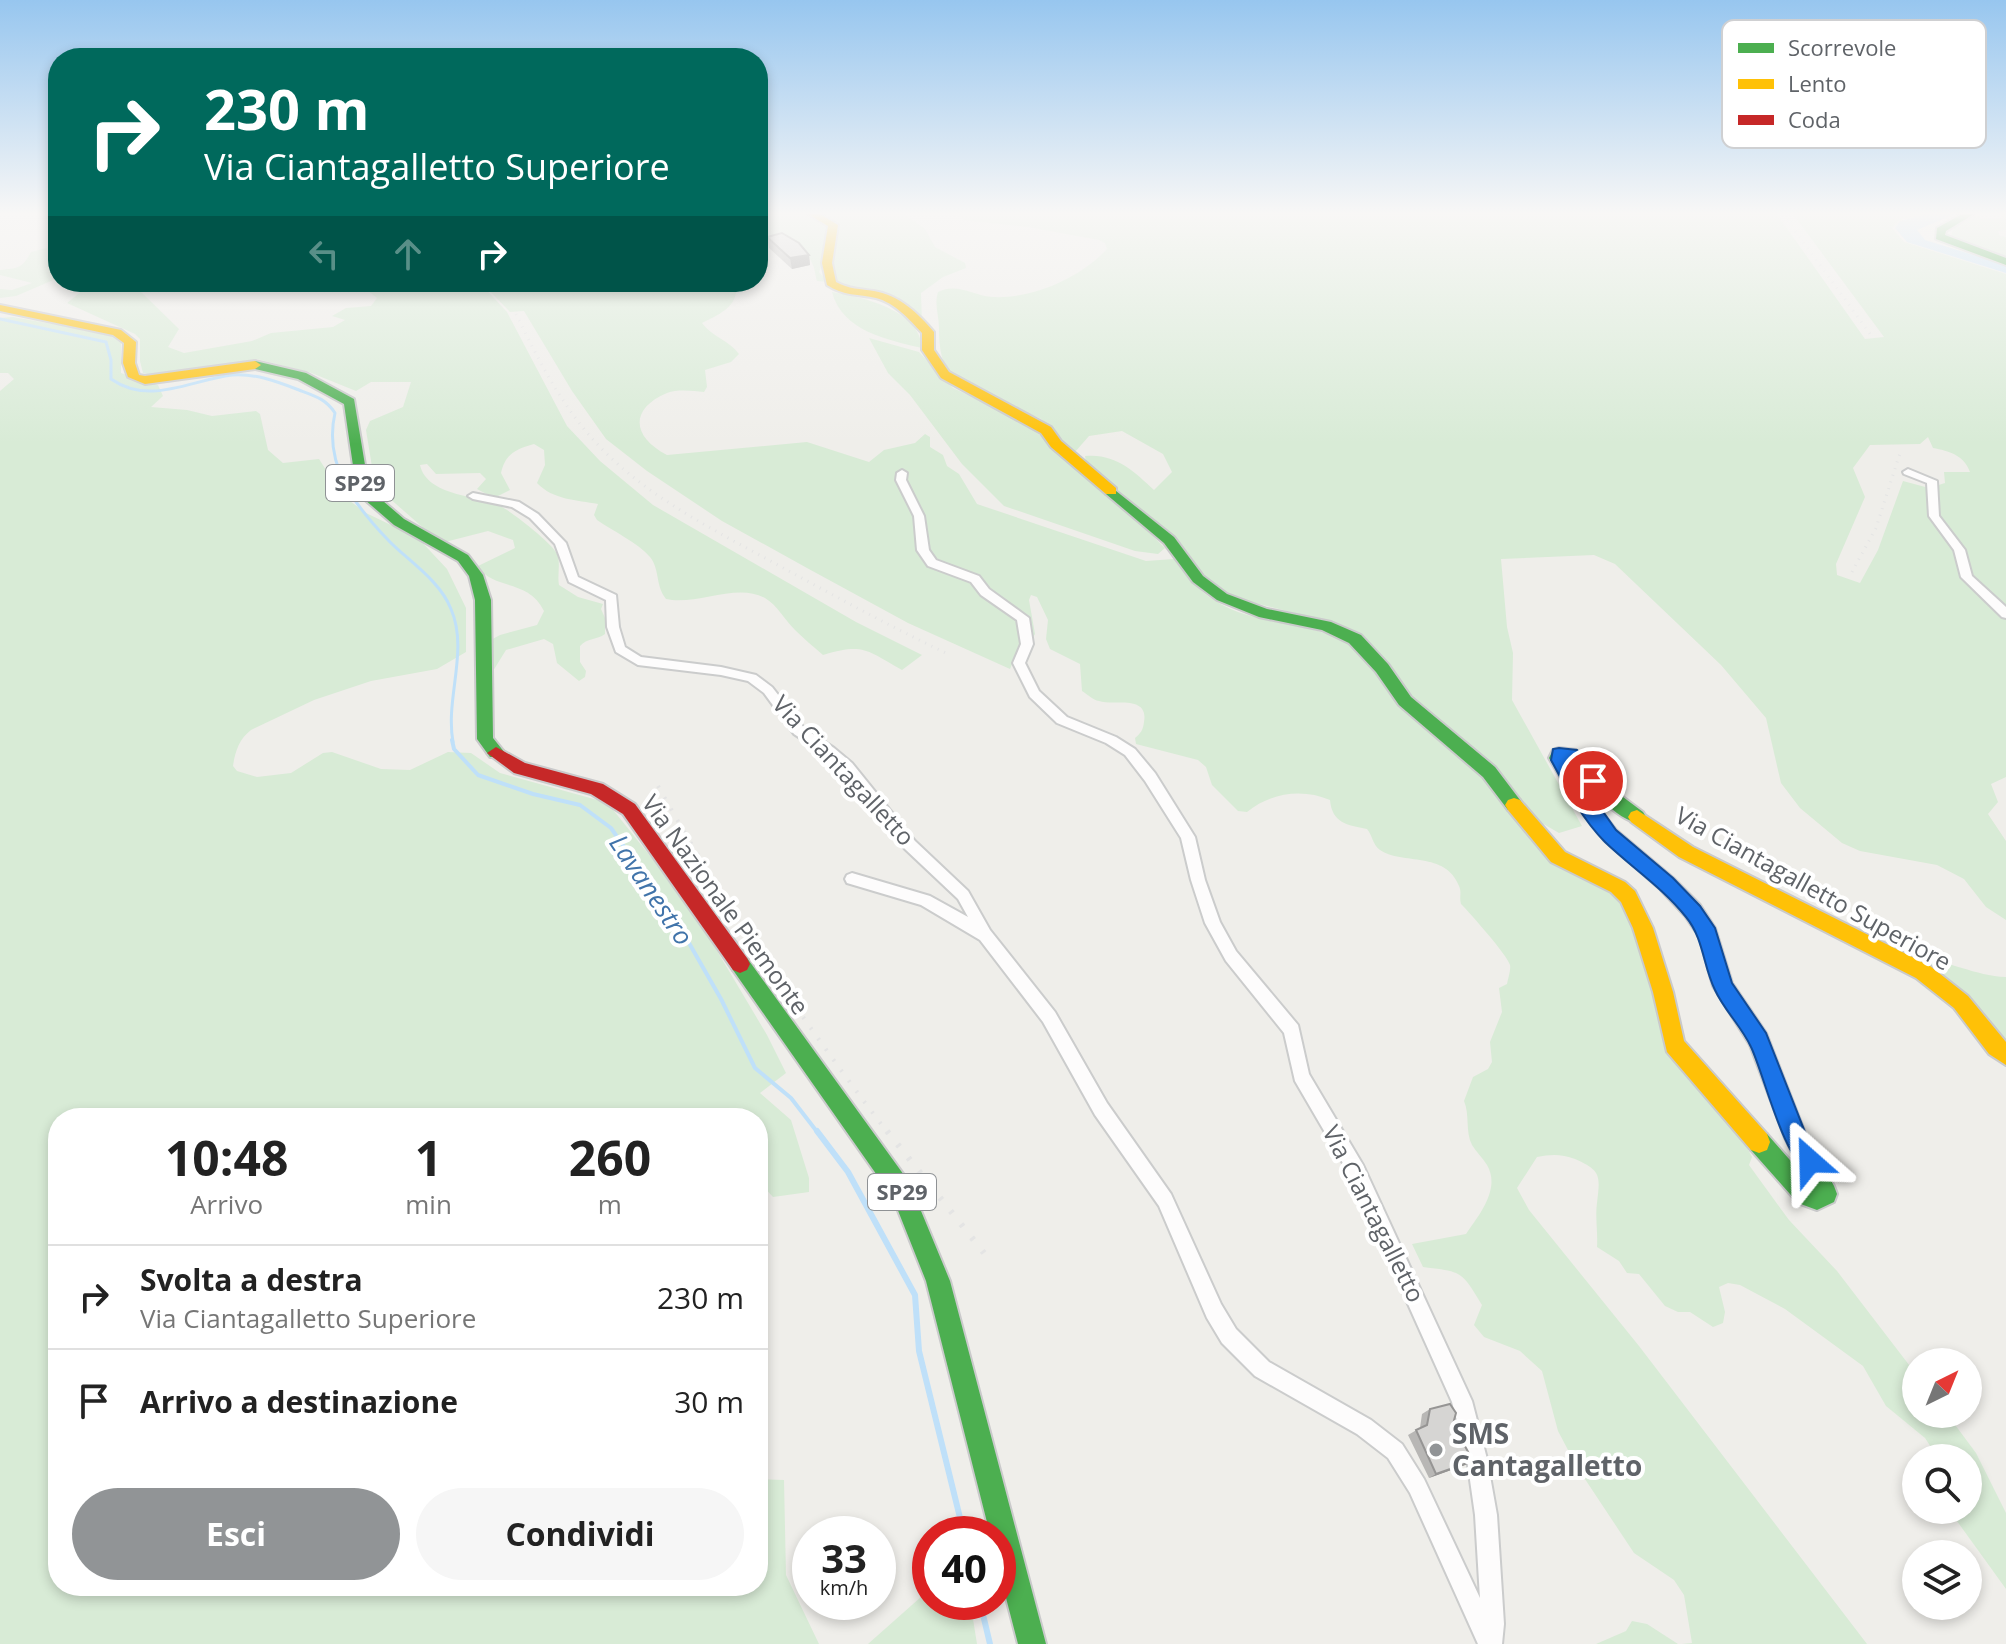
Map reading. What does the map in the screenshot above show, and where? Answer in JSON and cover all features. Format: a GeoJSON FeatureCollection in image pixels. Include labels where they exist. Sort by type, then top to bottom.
{"type":"FeatureCollection","features":[{"type":"Feature","properties":{"kind":"street","name":"Via Ciantagalletto Superiore"},"geometry":{"type":"LineString","coordinates":[[842,291],[891,300],[929,327],[928,350],[945,375],[1046,430],[1056,444],[1169,540],[1198,579],[1222,597],[1264,613],[1326,626],[1355,639],[1382,668],[1405,701],[1489,772],[1540,839],[1558,857],[1618,887],[1628,897],[1643,928],[1663,992],[1674,1045],[1806,1195],[1821,1199],[1826,1194],[1796,1138],[1759,1040],[1723,986],[1708,934],[1693,911],[1666,883],[1610,835],[1576,790],[1559,760],[1559,754],[1570,754],[1605,793],[1686,852],[1923,972],[1961,1002],[2006,1055]]}},
{"type":"Feature","properties":{"kind":"street","name":"Via Nazionale Piemonte"},"geometry":{"type":"LineString","coordinates":[[0,308],[117,332],[130,342],[129,363],[134,377],[145,380],[252,364],[302,376],[350,402],[362,490],[399,522],[463,558],[476,575],[483,600],[485,739],[490,749],[497,756],[540,775],[596,789],[629,809],[901,1190],[938,1281],[1032,1644]]}},
{"type":"Feature","properties":{"kind":"street"},"geometry":{"type":"LineString","coordinates":[[1908,472],[1932,481],[1934,516],[1959,550],[1967,577],[2006,614]]}},
{"type":"Feature","properties":{"kind":"street","name":"Via Ciantagalletto"},"geometry":{"type":"LineString","coordinates":[[902,473],[901,480],[919,516],[923,550],[932,563],[975,579],[985,592],[1023,618],[1027,644],[1019,663],[1034,694],[1062,720],[1111,740],[1130,752],[1150,777],[1188,837],[1198,880],[1213,923],[1231,956],[1292,1030],[1301,1076],[1357,1171],[1462,1401],[1477,1459],[1486,1515],[1493,1624],[1490,1644]]}},
{"type":"Feature","properties":{"kind":"street","name":"Via Ciantagalletto"},"geometry":{"type":"LineString","coordinates":[[473,496],[515,504],[534,516],[555,537],[562,546],[573,579],[612,598],[613,627],[620,649],[638,661],[721,671],[752,678],[768,690],[799,731],[847,767],[910,845],[963,895],[985,935],[1049,1017],[1101,1109],[1165,1200],[1214,1311],[1229,1336],[1262,1369],[1380,1437],[1405,1464],[1490,1644]]}},
{"type":"Feature","properties":{"kind":"street","name":"Via Ciantagalletto"},"geometry":{"type":"LineString","coordinates":[[852,879],[925,900],[985,935]]}},
{"type":"Feature","properties":{"kind":"green space"},"geometry":{"type":"Polygon","coordinates":[[[0,291],[28,291],[16,296],[0,298],[0,291]]]}},
{"type":"Feature","properties":{"kind":"green space"},"geometry":{"type":"Polygon","coordinates":[[[855,291],[924,291],[921,293],[922,322],[894,300],[855,291]]]}},
{"type":"Feature","properties":{"kind":"green space"},"geometry":{"type":"Polygon","coordinates":[[[966,291],[993,297],[1037,291],[1831,291],[1865,339],[1884,337],[1850,291],[2006,291],[2006,777],[1991,784],[1998,802],[1988,814],[2006,841],[2006,920],[1986,907],[1964,879],[1937,865],[1860,851],[1842,843],[1800,808],[1781,783],[1766,718],[1721,665],[1615,564],[1594,555],[1501,559],[1507,627],[1513,653],[1512,700],[1582,826],[1559,833],[1540,822],[1468,744],[1407,693],[1350,630],[1331,622],[1239,599],[1213,584],[1150,518],[1086,462],[1085,456],[1115,460],[1154,490],[1172,472],[1163,454],[1122,431],[1089,436],[1075,452],[1041,419],[978,390],[948,369],[940,344],[938,292],[966,291]],[[1928,437],[1920,444],[1870,445],[1853,468],[1865,497],[1836,564],[1837,575],[1860,583],[1878,550],[1903,481],[1929,488],[1945,483],[1944,472],[1970,472],[1960,458],[1933,448],[1928,437]]]}},
{"type":"Feature","properties":{"kind":"green space"},"geometry":{"type":"Polygon","coordinates":[[[81,292],[141,292],[179,329],[168,347],[184,353],[252,341],[271,333],[333,327],[345,320],[332,316],[346,308],[371,306],[377,298],[370,292],[488,292],[507,312],[567,426],[600,461],[653,505],[856,622],[922,655],[902,670],[864,650],[848,649],[823,655],[795,630],[770,601],[754,594],[742,592],[690,600],[666,599],[650,557],[597,520],[594,515],[598,504],[558,496],[537,483],[545,465],[544,450],[534,444],[508,457],[501,473],[510,490],[494,498],[477,489],[486,479],[480,473],[436,474],[427,464],[420,465],[424,475],[442,489],[500,506],[522,521],[557,554],[559,585],[578,597],[603,604],[605,634],[580,646],[580,662],[586,671],[585,677],[579,681],[557,663],[553,644],[544,639],[506,650],[493,671],[487,642],[500,635],[537,625],[544,611],[529,594],[492,579],[478,566],[515,548],[513,540],[488,531],[445,542],[428,532],[380,490],[374,479],[366,430],[370,421],[403,407],[411,382],[371,382],[356,391],[309,372],[257,359],[151,375],[143,373],[140,339],[135,334],[67,303],[81,292]]]}},
{"type":"Feature","properties":{"kind":"green space"},"geometry":{"type":"Polygon","coordinates":[[[491,292],[736,292],[731,304],[702,323],[739,354],[731,362],[705,370],[707,387],[704,392],[667,393],[646,407],[640,423],[642,432],[655,448],[667,455],[807,442],[869,462],[884,450],[915,443],[925,434],[930,437],[930,447],[943,455],[947,466],[959,474],[977,504],[1146,561],[1174,559],[1194,584],[1225,606],[1261,619],[1318,631],[1354,646],[1489,781],[1534,841],[1619,899],[1637,932],[1659,1019],[1673,1057],[1741,1136],[1752,1157],[1749,1165],[1789,1220],[1837,1271],[1902,1356],[1902,1419],[1886,1406],[1863,1366],[1785,1309],[1740,1285],[1728,1283],[1719,1287],[1725,1312],[1723,1323],[1713,1327],[1690,1312],[1678,1312],[1665,1306],[1639,1274],[1627,1273],[1619,1261],[1597,1247],[1598,1180],[1595,1171],[1584,1163],[1566,1156],[1537,1157],[1517,1188],[1529,1210],[1639,1346],[1867,1644],[1682,1644],[1692,1643],[1684,1595],[1674,1580],[1634,1553],[1577,1467],[1558,1431],[1542,1371],[1520,1351],[1484,1337],[1474,1325],[1482,1305],[1464,1279],[1453,1272],[1423,1267],[1412,1244],[1466,1234],[1490,1192],[1491,1174],[1470,1140],[1464,1101],[1473,1077],[1488,1069],[1492,1062],[1490,1042],[1502,1012],[1499,988],[1507,984],[1510,972],[1508,960],[1461,904],[1460,888],[1453,875],[1434,863],[1380,850],[1367,829],[1342,822],[1334,814],[1330,800],[1319,796],[1287,794],[1266,800],[1247,812],[1238,811],[1212,785],[1206,767],[1198,760],[1136,744],[1135,738],[1144,722],[1141,708],[1136,704],[1097,700],[1082,691],[1080,664],[1050,649],[1046,639],[1048,620],[1037,597],[1031,595],[1029,600],[1035,634],[1032,639],[1021,643],[1010,669],[908,623],[722,521],[647,471],[606,439],[572,391],[524,311],[510,312],[491,292]]]}},
{"type":"Feature","properties":{"kind":"green space"},"geometry":{"type":"Polygon","coordinates":[[[832,292],[858,297],[900,314],[919,335],[922,348],[881,337],[856,325],[837,305],[832,292]]]}},
{"type":"Feature","properties":{"kind":"green space"},"geometry":{"type":"Polygon","coordinates":[[[13,317],[108,334],[121,343],[121,373],[158,385],[163,396],[151,407],[212,416],[256,411],[260,414],[268,450],[283,463],[319,459],[342,495],[366,513],[418,538],[447,569],[466,608],[466,652],[437,669],[371,681],[314,700],[251,730],[238,746],[233,766],[237,771],[257,777],[291,773],[323,753],[332,752],[381,769],[410,770],[448,752],[471,753],[500,773],[610,806],[691,907],[767,1035],[786,1073],[760,1093],[791,1120],[809,1178],[809,1192],[773,1197],[768,1192],[768,1108],[48,1108],[48,1596],[768,1596],[768,1479],[784,1480],[786,1575],[792,1588],[792,1620],[808,1620],[819,1644],[0,1644],[0,391],[14,379],[8,373],[0,373],[0,318],[13,317]]]}},
{"type":"Feature","properties":{"kind":"green space"},"geometry":{"type":"Polygon","coordinates":[[[869,338],[919,352],[953,388],[1022,420],[1112,496],[1165,548],[1158,554],[1135,551],[1004,506],[962,464],[910,395],[888,373],[869,338]]]}},
{"type":"Feature","properties":{"kind":"green space"},"geometry":{"type":"Polygon","coordinates":[[[1918,959],[2006,977],[2006,1042],[1918,959]]]}},
{"type":"Feature","properties":{"kind":"green space"},"geometry":{"type":"Polygon","coordinates":[[[1913,1428],[1957,1428],[1969,1444],[1929,1444],[1913,1428]]]}},
{"type":"Feature","properties":{"kind":"green space"},"geometry":{"type":"Polygon","coordinates":[[[1982,1465],[2006,1513],[2006,1589],[1982,1556],[1982,1540],[1971,1540],[1959,1524],[1982,1524],[1982,1465]]]}},
{"type":"Feature","properties":{"kind":"green space"},"geometry":{"type":"Polygon","coordinates":[[[912,1605],[912,1620],[973,1620],[977,1644],[868,1644],[912,1605]]]}},
{"type":"Feature","properties":{"kind":"green space"},"geometry":{"type":"Polygon","coordinates":[[[1632,1621],[1647,1624],[1678,1644],[1596,1644],[1626,1631],[1632,1621]]]}},
{"type":"Feature","properties":{"kind":"building","name":"SMS Cantagalletto"},"geometry":{"type":"Polygon","coordinates":[[[1450,1404],[1456,1413],[1453,1424],[1473,1461],[1436,1474],[1416,1430],[1427,1425],[1430,1409],[1450,1404]]]}},
{"type":"Feature","properties":{"kind":"waterway","name":"Lavanestro"},"geometry":{"type":"LineString","coordinates":[[0,319],[106,342],[111,360],[111,379],[126,387],[155,391],[232,375],[249,375],[291,387],[328,404],[335,413],[332,432],[334,450],[345,484],[365,514],[432,581],[451,609],[458,641],[451,725],[453,742]]}},
{"type":"Feature","properties":{"kind":"waterway","name":"Lavanestro"},"geometry":{"type":"LineString","coordinates":[[452,740],[454,749],[478,775],[533,794],[580,805],[611,828],[681,929],[721,999],[755,1068],[791,1098],[818,1133]]}},
{"type":"Feature","properties":{"kind":"waterway","name":"Lavanestro"},"geometry":{"type":"LineString","coordinates":[[817,1131],[848,1172],[915,1295],[919,1351],[960,1516]]}},
{"type":"Feature","properties":{"kind":"waterway","name":"Lavanestro"},"geometry":{"type":"LineString","coordinates":[[984,1620],[990,1644]]}},
{"type":"Feature","properties":{"kind":"railway"},"geometry":{"type":"LineString","coordinates":[[1839,291],[1873,338]]}},
{"type":"Feature","properties":{"kind":"railway"},"geometry":{"type":"LineString","coordinates":[[516,314],[543,367],[574,417],[600,447],[639,482],[729,539],[948,654]]}},
{"type":"Feature","properties":{"kind":"railway"},"geometry":{"type":"LineString","coordinates":[[1852,572],[1876,528],[1901,450]]}},
{"type":"Feature","properties":{"kind":"railway"},"geometry":{"type":"LineString","coordinates":[[658,786],[767,964],[888,1133]]}},
{"type":"Feature","properties":{"kind":"railway"},"geometry":{"type":"LineString","coordinates":[[887,1131],[984,1253]]}},
{"type":"Feature","properties":{"kind":"traffic: fast"},"geometry":{"type":"LineString","coordinates":[[255,365],[302,376],[350,402],[362,490],[399,522],[463,558],[476,575],[483,600],[485,739],[496,753]]}},
{"type":"Feature","properties":{"kind":"traffic: fast"},"geometry":{"type":"LineString","coordinates":[[1111,491],[1169,540],[1198,579],[1222,597],[1264,613],[1326,626],[1355,639],[1382,668],[1405,701],[1489,772],[1514,805]]}},
{"type":"Feature","properties":{"kind":"traffic: fast"},"geometry":{"type":"LineString","coordinates":[[1637,817],[1605,793],[1570,754],[1559,754],[1558,758],[1584,802],[1610,835],[1666,883],[1693,911],[1708,934],[1723,986],[1759,1040],[1796,1138],[1826,1194],[1817,1199],[1806,1195],[1759,1142]]}},
{"type":"Feature","properties":{"kind":"traffic: fast"},"geometry":{"type":"LineString","coordinates":[[740,964],[901,1190],[938,1281],[1032,1644]]}},
{"type":"Feature","properties":{"kind":"traffic: slow"},"geometry":{"type":"LineString","coordinates":[[848,291],[887,298],[909,313],[928,332],[928,350],[945,375],[1046,430],[1056,444],[1111,491]]}},
{"type":"Feature","properties":{"kind":"traffic: slow"},"geometry":{"type":"LineString","coordinates":[[0,308],[117,332],[130,342],[129,363],[134,377],[145,380],[255,365]]}},
{"type":"Feature","properties":{"kind":"traffic: slow"},"geometry":{"type":"LineString","coordinates":[[1514,805],[1558,857],[1618,887],[1628,897],[1643,928],[1663,992],[1674,1045],[1759,1142]]}},
{"type":"Feature","properties":{"kind":"traffic: slow"},"geometry":{"type":"LineString","coordinates":[[1637,817],[1686,852],[1923,972],[1961,1002],[1996,1047],[2006,1055]]}},
{"type":"Feature","properties":{"kind":"traffic: jam"},"geometry":{"type":"LineString","coordinates":[[496,753],[520,768],[597,789],[629,809],[740,964]]}},
{"type":"Feature","properties":{"kind":"place","name":"SMS Cantagalletto"},"geometry":{"type":"Point","coordinates":[1436,1450]}},
{"type":"Feature","properties":{"kind":"route"},"geometry":{"type":"LineString","coordinates":[[1593,781],[1570,754],[1559,754],[1559,760],[1584,802],[1610,835],[1666,883],[1693,911],[1708,934],[1723,986],[1759,1040],[1796,1138],[1810,1161]]}}]}
